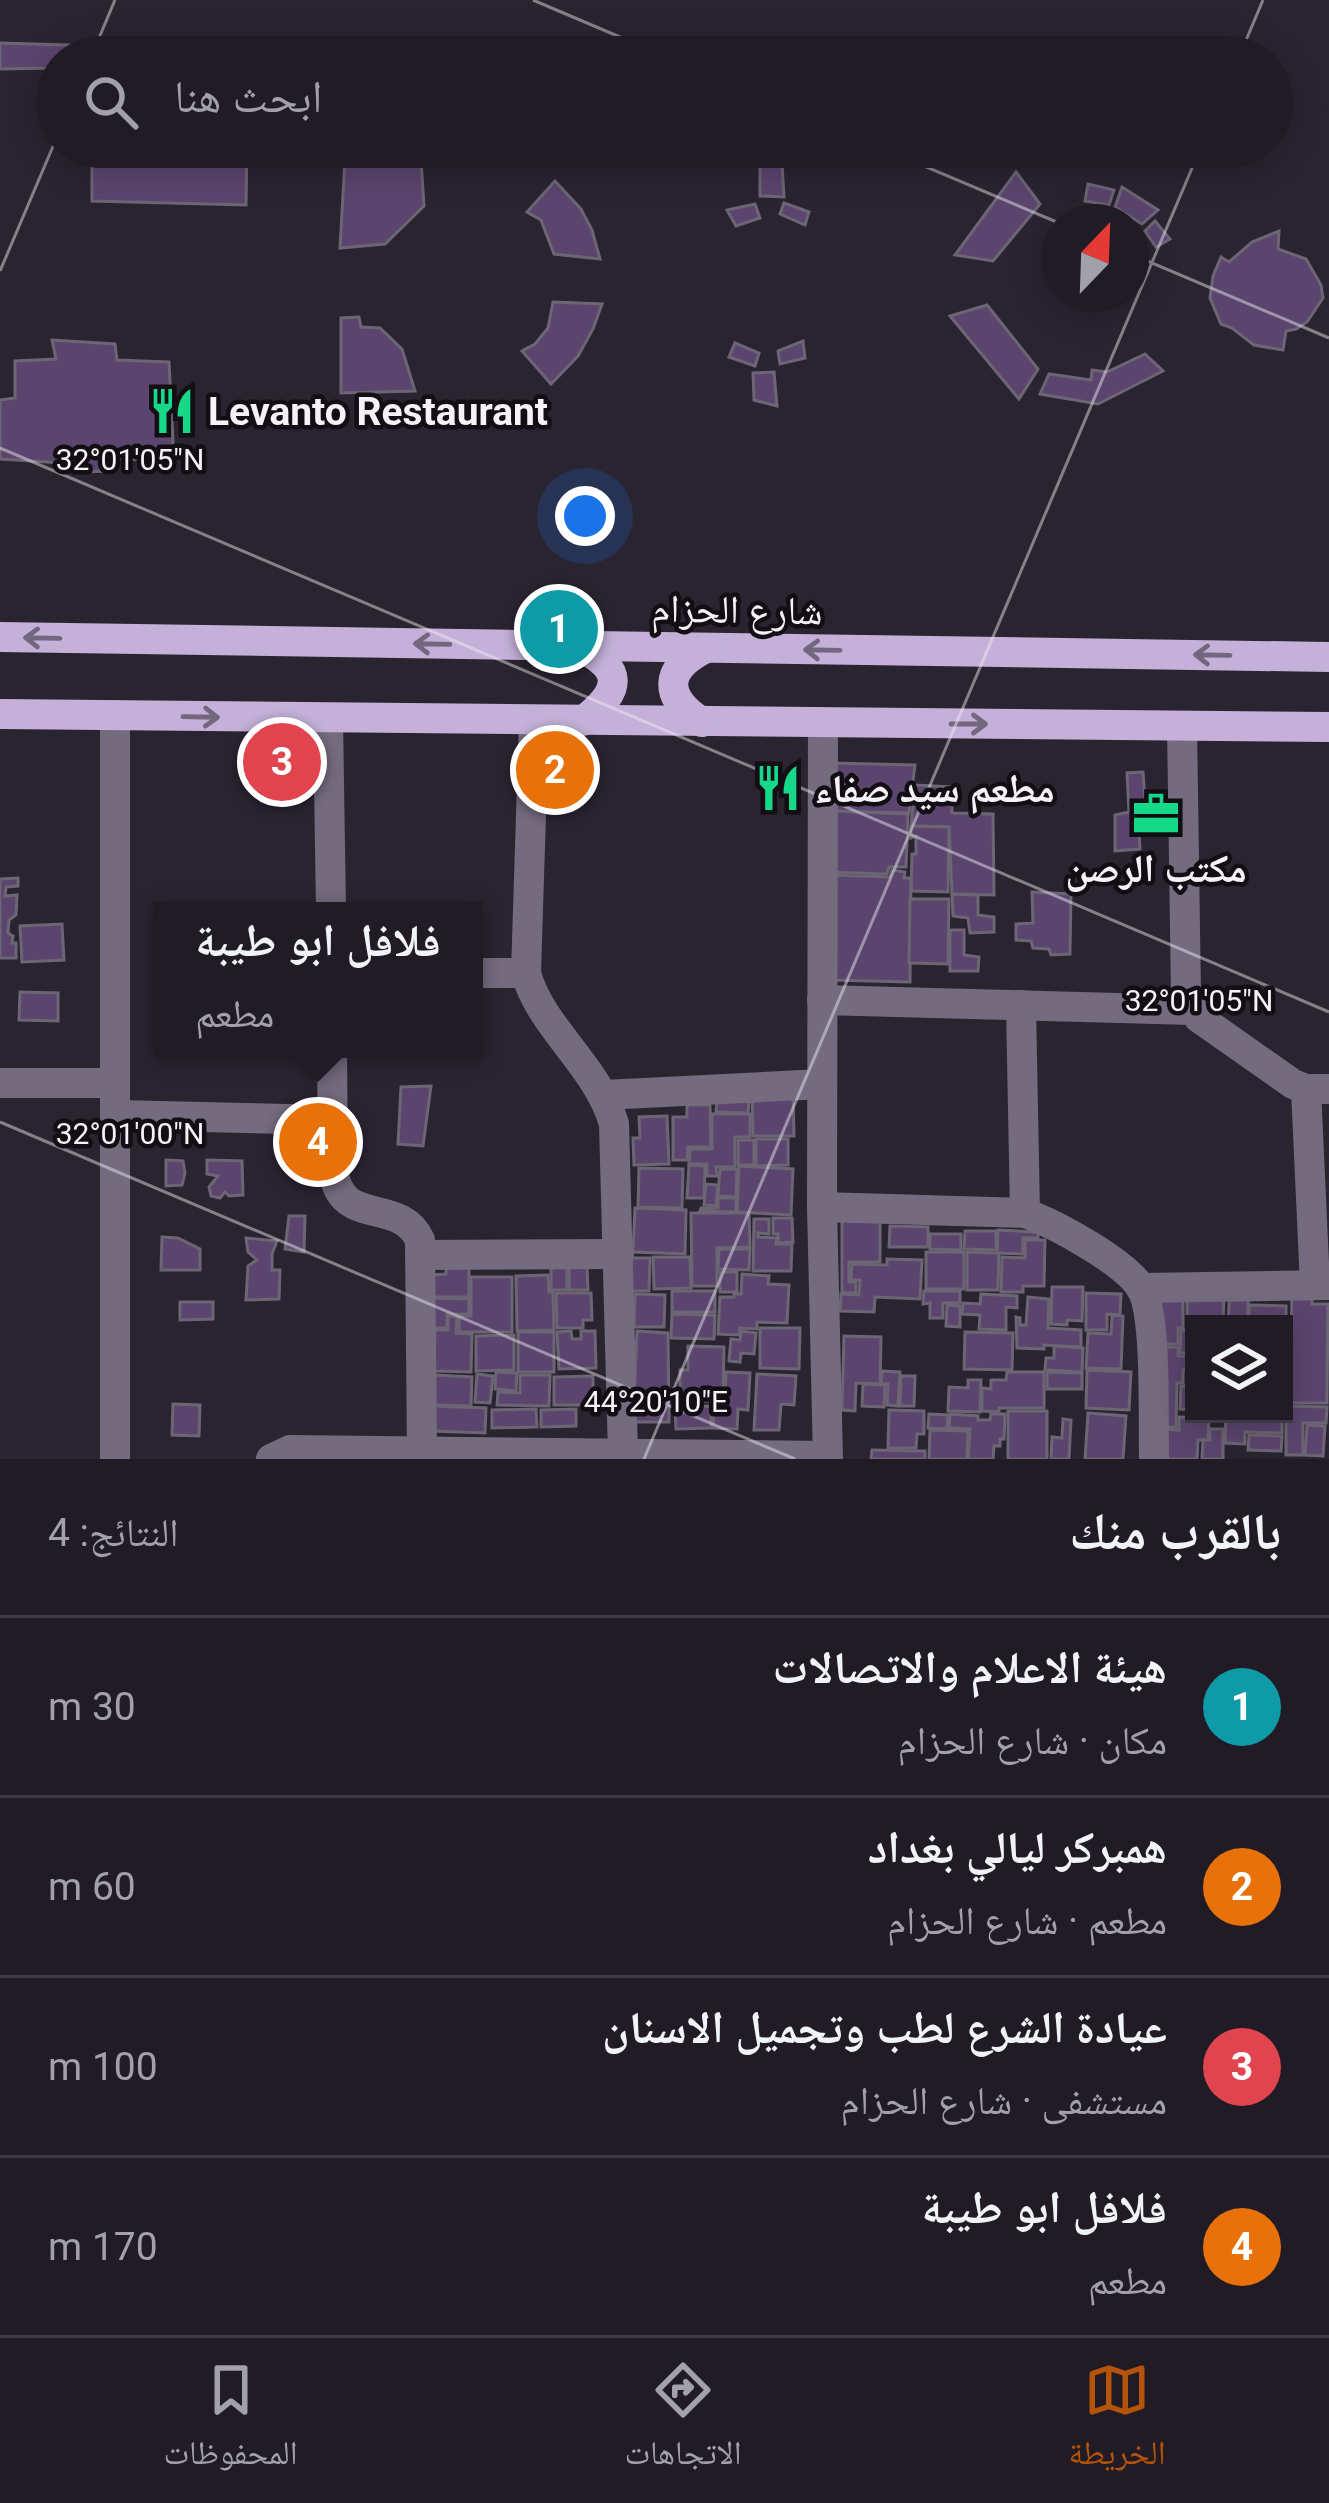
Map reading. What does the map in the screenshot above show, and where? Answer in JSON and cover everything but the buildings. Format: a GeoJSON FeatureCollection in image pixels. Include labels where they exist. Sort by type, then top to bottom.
{"type":"FeatureCollection","features":[{"type":"Feature","properties":{"kind":"main road","name":"شارع الحزام"},"geometry":{"type":"LineString","coordinates":[[0,638],[1329,657]]}},
{"type":"Feature","properties":{"kind":"main road"},"geometry":{"type":"LineString","coordinates":[[578,646],[599,656],[612,675],[607,701],[583,721]]}},
{"type":"Feature","properties":{"kind":"main road"},"geometry":{"type":"LineString","coordinates":[[702,722],[682,708],[673,688],[682,663],[706,648]]}},
{"type":"Feature","properties":{"kind":"main road"},"geometry":{"type":"LineString","coordinates":[[0,714],[1329,728]]}},
{"type":"Feature","properties":{"kind":"street"},"geometry":{"type":"LineString","coordinates":[[115,716],[116,1459]]}},
{"type":"Feature","properties":{"kind":"street"},"geometry":{"type":"LineString","coordinates":[[328,719],[331,902]]}},
{"type":"Feature","properties":{"kind":"street"},"geometry":{"type":"LineString","coordinates":[[533,720],[526,973],[534,995],[604,1095],[614,1124],[622,1454]]}},
{"type":"Feature","properties":{"kind":"street"},"geometry":{"type":"LineString","coordinates":[[271,1459],[290,1450],[827,1458],[822,1207],[823,723]]}},
{"type":"Feature","properties":{"kind":"street"},"geometry":{"type":"LineString","coordinates":[[1141,1288],[1322,1285],[1317,1089],[1293,1084],[1208,1025],[1192,1010],[1184,983],[1182,726]]}},
{"type":"Feature","properties":{"kind":"street"},"geometry":{"type":"LineString","coordinates":[[483,973],[526,973]]}},
{"type":"Feature","properties":{"kind":"street"},"geometry":{"type":"LineString","coordinates":[[822,1000],[1192,1010]]}},
{"type":"Feature","properties":{"kind":"street"},"geometry":{"type":"LineString","coordinates":[[1022,1005],[1025,1213]]}},
{"type":"Feature","properties":{"kind":"street"},"geometry":{"type":"LineString","coordinates":[[332,1058],[333,1177],[340,1193],[362,1209],[407,1221],[420,1240],[422,1452]]}},
{"type":"Feature","properties":{"kind":"street"},"geometry":{"type":"LineString","coordinates":[[0,1084],[115,1083]]}},
{"type":"Feature","properties":{"kind":"street"},"geometry":{"type":"LineString","coordinates":[[604,1095],[823,1084]]}},
{"type":"Feature","properties":{"kind":"street"},"geometry":{"type":"LineString","coordinates":[[116,1114],[332,1120]]}},
{"type":"Feature","properties":{"kind":"street"},"geometry":{"type":"LineString","coordinates":[[822,1207],[1025,1213],[1120,1266],[1141,1288],[1150,1317],[1154,1459]]}},
{"type":"Feature","properties":{"kind":"street"},"geometry":{"type":"LineString","coordinates":[[420,1255],[619,1254]]}},
{"type":"Feature","properties":{"kind":"place","name":"Levanto Restaurant"},"geometry":{"type":"Point","coordinates":[172,411]}},
{"type":"Feature","properties":{"kind":"place","name":"هيئة الاعلام والاتصالات"},"geometry":{"type":"Point","coordinates":[559,629]}},
{"type":"Feature","properties":{"kind":"place","name":"عيادة الشرع لطب وتجميل الاسنان"},"geometry":{"type":"Point","coordinates":[282,762]}},
{"type":"Feature","properties":{"kind":"place","name":"همبركر ليالي بغداد"},"geometry":{"type":"Point","coordinates":[555,770]}},
{"type":"Feature","properties":{"kind":"place","name":"مطعم سيد صفاء"},"geometry":{"type":"Point","coordinates":[778,788]}},
{"type":"Feature","properties":{"kind":"place","name":"مكتب الرصن"},"geometry":{"type":"Point","coordinates":[1156,814]}},
{"type":"Feature","properties":{"kind":"place","name":"فلافل ابو طيبة"},"geometry":{"type":"Point","coordinates":[318,1142]}}]}
